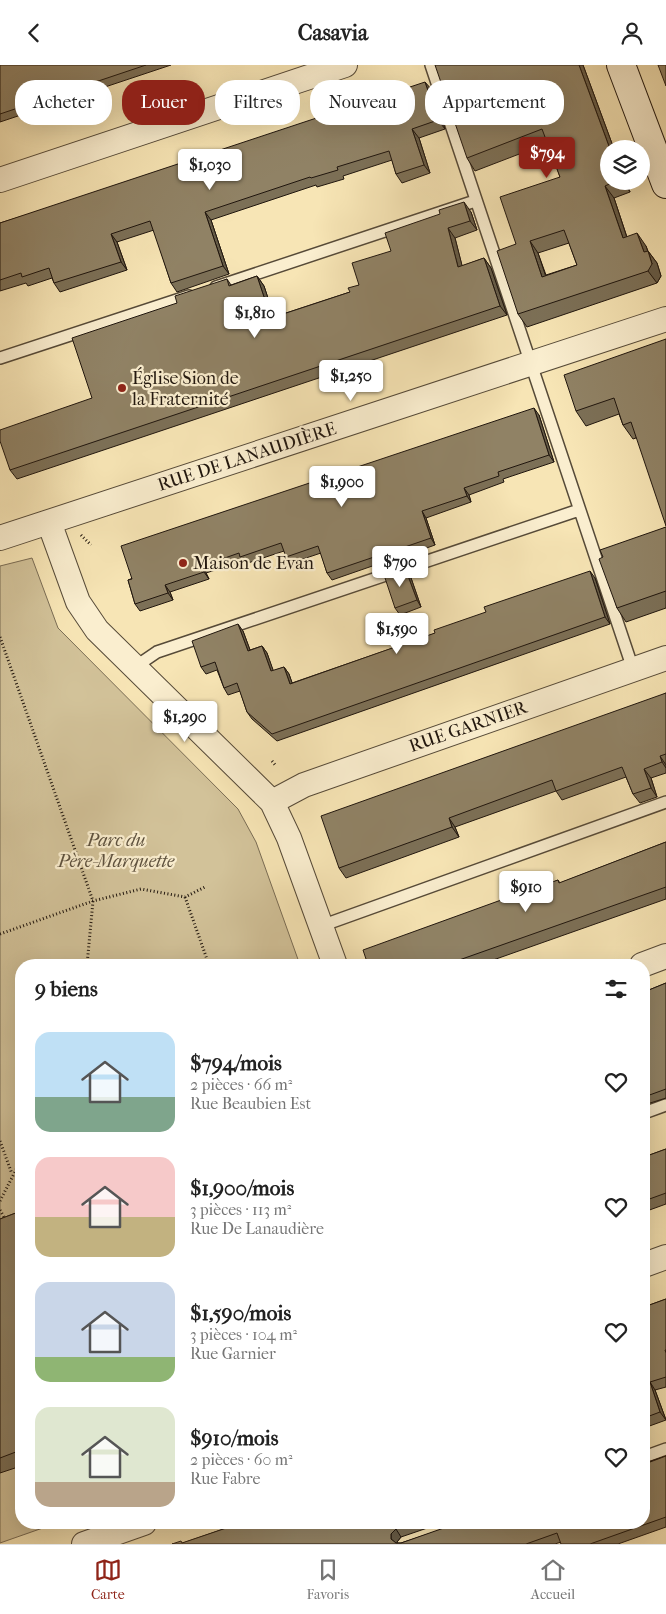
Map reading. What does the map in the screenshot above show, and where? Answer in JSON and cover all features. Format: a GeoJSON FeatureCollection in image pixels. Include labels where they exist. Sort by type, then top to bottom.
{"type":"FeatureCollection","features":[{"type":"Feature","properties":{"kind":"street"},"geometry":{"type":"LineString","coordinates":[[0,180],[345,65]]}},
{"type":"Feature","properties":{"kind":"street"},"geometry":{"type":"LineString","coordinates":[[621,65],[666,184]]}},
{"type":"Feature","properties":{"kind":"street","name":"RUE DE LANAUDIÈRE"},"geometry":{"type":"LineString","coordinates":[[0,538],[666,319]]}},
{"type":"Feature","properties":{"kind":"street"},"geometry":{"type":"LineString","coordinates":[[49,522],[78,602],[97,630],[272,802],[289,838],[332,959]]}},
{"type":"Feature","properties":{"kind":"street","name":"RUE GARNIER"},"geometry":{"type":"LineString","coordinates":[[272,802],[304,785],[666,658]]}},
{"type":"Feature","properties":{"kind":"street"},"geometry":{"type":"LineString","coordinates":[[650,962],[666,956]]}},
{"type":"Feature","properties":{"kind":"street"},"geometry":{"type":"LineString","coordinates":[[650,1263],[666,1257]]}},
{"type":"Feature","properties":{"kind":"street"},"geometry":{"type":"LineString","coordinates":[[84,1544],[127,1529]]}},
{"type":"Feature","properties":{"kind":"lane"},"geometry":{"type":"LineString","coordinates":[[431,65],[633,669]]}},
{"type":"Feature","properties":{"kind":"lane"},"geometry":{"type":"LineString","coordinates":[[0,358],[475,201]]}},
{"type":"Feature","properties":{"kind":"lane"},"geometry":{"type":"LineString","coordinates":[[135,667],[156,652],[579,510]]}},
{"type":"Feature","properties":{"kind":"lane"},"geometry":{"type":"LineString","coordinates":[[321,926],[666,802]]}},
{"type":"Feature","properties":{"kind":"lane"},"geometry":{"type":"LineString","coordinates":[[650,1111],[666,1105]]}},
{"type":"Feature","properties":{"kind":"lane"},"geometry":{"type":"LineString","coordinates":[[650,1455],[666,1449]]}},
{"type":"Feature","properties":{"kind":"path"},"geometry":{"type":"LineString","coordinates":[[77,532],[91,545]]}},
{"type":"Feature","properties":{"kind":"path"},"geometry":{"type":"LineString","coordinates":[[0,637],[93,901],[88,959]]}},
{"type":"Feature","properties":{"kind":"path"},"geometry":{"type":"LineString","coordinates":[[272,761],[276,766]]}},
{"type":"Feature","properties":{"kind":"path"},"geometry":{"type":"LineString","coordinates":[[0,935],[93,901],[141,889],[185,897],[205,887]]}},
{"type":"Feature","properties":{"kind":"path"},"geometry":{"type":"LineString","coordinates":[[185,897],[207,959]]}},
{"type":"Feature","properties":{"kind":"path"},"geometry":{"type":"LineString","coordinates":[[0,1141],[12,1174]]}},
{"type":"Feature","properties":{"kind":"path"},"geometry":{"type":"LineString","coordinates":[[0,1201],[15,1169]]}},
{"type":"Feature","properties":{"kind":"path"},"geometry":{"type":"LineString","coordinates":[[0,1210],[8,1223]]}},
{"type":"Feature","properties":{"kind":"green space","name":"Parc du Père-Marquette"},"geometry":{"type":"Polygon","coordinates":[[[32,558],[58,628],[238,809],[256,842],[298,959],[15,959],[15,1529],[40,1529],[0,1543],[0,566],[32,558]]]}},
{"type":"Feature","properties":{"kind":"building"},"geometry":{"type":"Polygon","coordinates":[[[0,65],[146,65],[101,80],[15,80],[15,109],[0,114],[0,65]]]}},
{"type":"Feature","properties":{"kind":"building"},"geometry":{"type":"Polygon","coordinates":[[[435,65],[579,65],[607,140],[600,140],[600,190],[606,190],[623,238],[637,233],[644,252],[648,251],[652,264],[648,271],[518,314],[497,251],[516,244],[500,197],[560,177],[542,129],[467,158],[456,125],[564,125],[564,80],[440,80],[435,65]],[[564,230],[530,241],[542,277],[577,265],[564,230]]]}},
{"type":"Feature","properties":{"kind":"building"},"geometry":{"type":"Polygon","coordinates":[[[658,65],[666,65],[666,86],[658,65]]]}},
{"type":"Feature","properties":{"kind":"building"},"geometry":{"type":"Polygon","coordinates":[[[425,82],[425,124],[412,129],[424,165],[396,174],[389,151],[337,167],[338,170],[310,177],[205,212],[223,266],[171,283],[150,221],[111,234],[121,262],[54,283],[49,268],[22,277],[21,273],[0,280],[0,223],[310,120],[310,125],[415,125],[415,85],[425,82]]]}},
{"type":"Feature","properties":{"kind":"building"},"geometry":{"type":"Polygon","coordinates":[[[464,202],[470,221],[448,228],[458,267],[484,258],[500,306],[10,470],[0,441],[0,430],[92,398],[72,338],[177,303],[175,296],[227,279],[229,286],[257,276],[271,318],[350,292],[348,288],[359,285],[352,263],[391,251],[385,233],[440,214],[439,210],[464,202]]]}},
{"type":"Feature","properties":{"kind":"building"},"geometry":{"type":"Polygon","coordinates":[[[666,339],[666,526],[631,422],[623,425],[614,398],[576,411],[564,375],[666,339]]]}},
{"type":"Feature","properties":{"kind":"building"},"geometry":{"type":"Polygon","coordinates":[[[534,408],[549,455],[498,472],[499,476],[464,488],[467,496],[422,511],[431,538],[399,549],[400,554],[379,561],[377,556],[327,573],[318,546],[286,557],[281,543],[240,557],[239,553],[202,566],[204,572],[165,585],[168,593],[135,604],[128,580],[132,579],[121,546],[534,408]]]}},
{"type":"Feature","properties":{"kind":"building"},"geometry":{"type":"Polygon","coordinates":[[[666,527],[666,591],[617,608],[599,559],[603,557],[600,550],[666,527]]]}},
{"type":"Feature","properties":{"kind":"building"},"geometry":{"type":"Polygon","coordinates":[[[405,568],[417,600],[395,608],[384,575],[405,568]]]}},
{"type":"Feature","properties":{"kind":"building"},"geometry":{"type":"Polygon","coordinates":[[[590,571],[605,617],[272,734],[247,712],[237,683],[224,688],[215,662],[201,667],[192,641],[238,624],[248,651],[262,646],[271,671],[284,667],[290,684],[435,633],[434,630],[486,612],[484,607],[590,571]]]}},
{"type":"Feature","properties":{"kind":"building"},"geometry":{"type":"Polygon","coordinates":[[[666,693],[666,754],[660,756],[662,762],[644,769],[651,788],[633,794],[622,767],[556,791],[552,780],[449,818],[452,827],[339,868],[321,816],[666,693]]]}},
{"type":"Feature","properties":{"kind":"building"},"geometry":{"type":"Polygon","coordinates":[[[666,842],[666,887],[462,959],[366,959],[363,950],[558,880],[559,883],[666,842]]]}},
{"type":"Feature","properties":{"kind":"building"},"geometry":{"type":"Polygon","coordinates":[[[666,983],[666,1089],[650,1095],[650,990],[666,983]]]}},
{"type":"Feature","properties":{"kind":"building"},"geometry":{"type":"Polygon","coordinates":[[[666,1149],[666,1193],[650,1199],[650,1155],[666,1149]]]}},
{"type":"Feature","properties":{"kind":"building"},"geometry":{"type":"Polygon","coordinates":[[[15,1213],[15,1452],[0,1458],[0,1219],[15,1213]]]}},
{"type":"Feature","properties":{"kind":"building"},"geometry":{"type":"Polygon","coordinates":[[[666,1299],[666,1377],[650,1382],[650,1305],[666,1299]]]}},
{"type":"Feature","properties":{"kind":"building"},"geometry":{"type":"Polygon","coordinates":[[[650,1382],[660,1412],[650,1416],[650,1382]]]}},
{"type":"Feature","properties":{"kind":"building"},"geometry":{"type":"Polygon","coordinates":[[[666,1456],[666,1517],[650,1523],[650,1462],[666,1456]]]}},
{"type":"Feature","properties":{"kind":"building"},"geometry":{"type":"Polygon","coordinates":[[[223,1529],[396,1529],[391,1534],[391,1539],[396,1543],[441,1529],[632,1529],[590,1544],[561,1544],[557,1533],[526,1544],[172,1544],[181,1541],[182,1543],[223,1529]]]}},
{"type":"Feature","properties":{"kind":"place","name":"Église Sion de la Fraternité"},"geometry":{"type":"Point","coordinates":[122,388]}},
{"type":"Feature","properties":{"kind":"place","name":"Maison de Evan"},"geometry":{"type":"Point","coordinates":[183,563]}}]}
